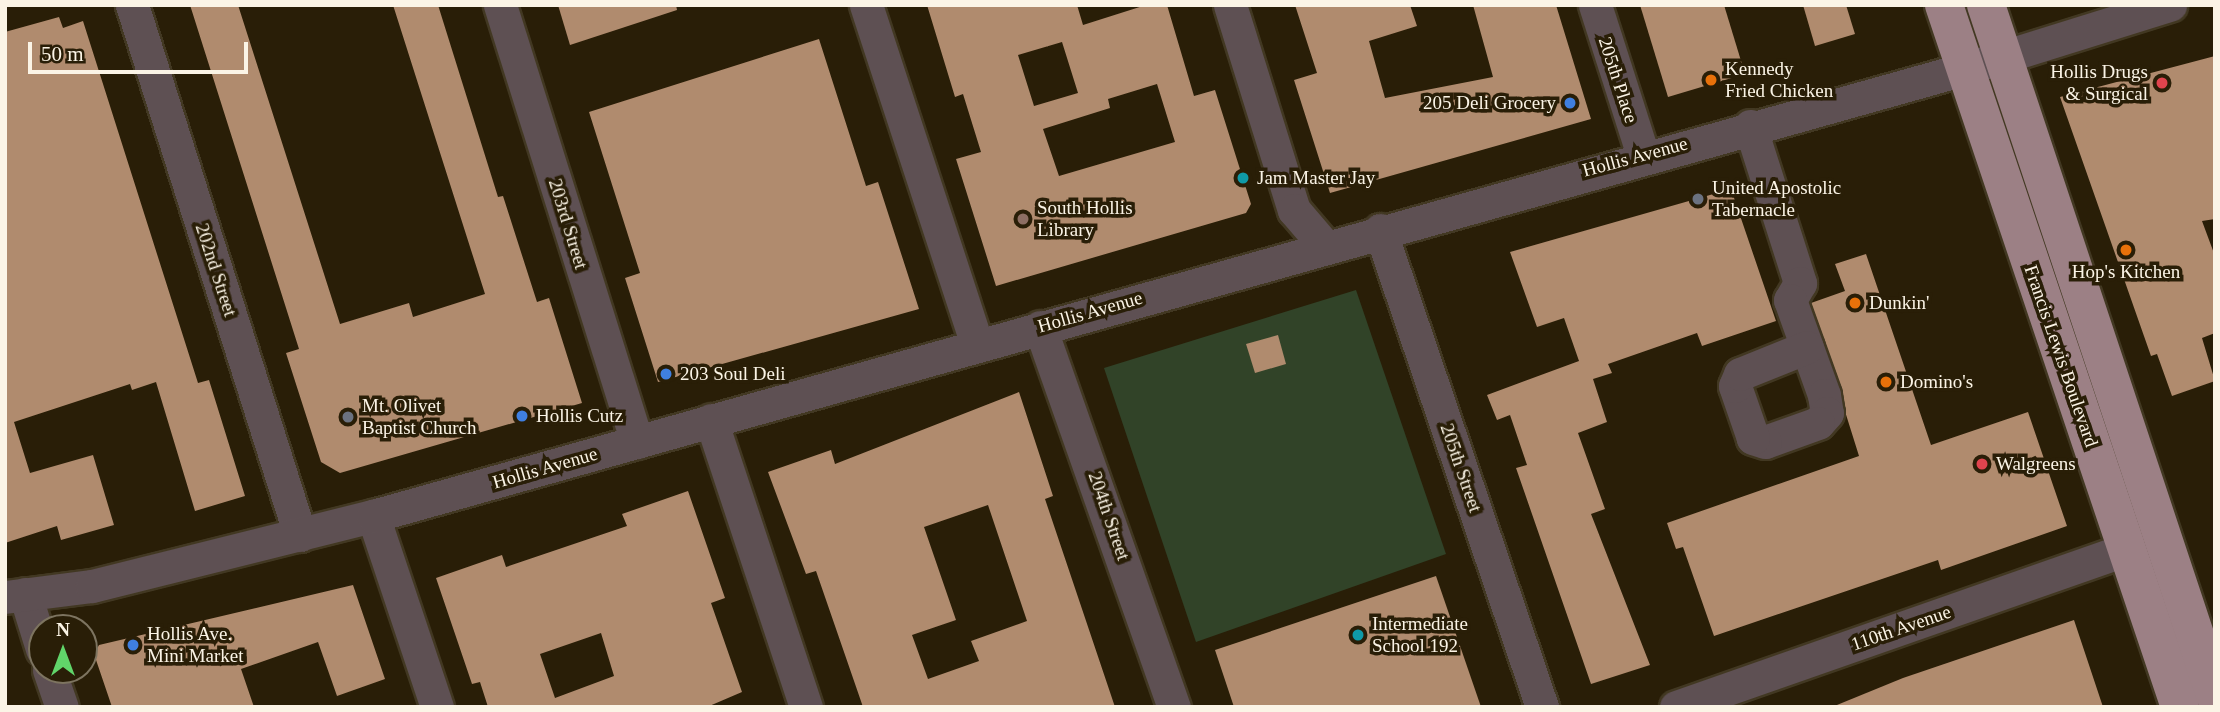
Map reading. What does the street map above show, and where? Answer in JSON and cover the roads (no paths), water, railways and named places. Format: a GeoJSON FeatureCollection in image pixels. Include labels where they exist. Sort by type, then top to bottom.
{"type":"FeatureCollection","features":[{"type":"Feature","properties":{"kind":"main road","name":"Francis Lewis Boulevard"},"geometry":{"type":"LineString","coordinates":[[1944,5],[2180,707]]}},
{"type":"Feature","properties":{"kind":"main road","name":"Francis Lewis Boulevard"},"geometry":{"type":"LineString","coordinates":[[1986,5],[2215,695]]}},
{"type":"Feature","properties":{"kind":"street","name":"202nd Street"},"geometry":{"type":"LineString","coordinates":[[132,5],[300,535]]}},
{"type":"Feature","properties":{"kind":"street","name":"203rd Street"},"geometry":{"type":"LineString","coordinates":[[500,5],[637,442]]}},
{"type":"Feature","properties":{"kind":"street"},"geometry":{"type":"LineString","coordinates":[[866,5],[977,344]]}},
{"type":"Feature","properties":{"kind":"street"},"geometry":{"type":"LineString","coordinates":[[1230,5],[1294,210],[1324,245]]}},
{"type":"Feature","properties":{"kind":"street","name":"205th Place"},"geometry":{"type":"LineString","coordinates":[[1595,5],[1643,155]]}},
{"type":"Feature","properties":{"kind":"street","name":"Hollis Avenue"},"geometry":{"type":"LineString","coordinates":[[15,596],[92,586],[373,516],[1643,155],[1964,69],[2170,5]]}},
{"type":"Feature","properties":{"kind":"street"},"geometry":{"type":"LineString","coordinates":[[1750,126],[1800,283],[1790,300],[1807,347]]}},
{"type":"Feature","properties":{"kind":"street","name":"205th Street"},"geometry":{"type":"LineString","coordinates":[[1380,230],[1542,707]]}},
{"type":"Feature","properties":{"kind":"street","name":"204th Street"},"geometry":{"type":"LineString","coordinates":[[1040,327],[1174,707]]}},
{"type":"Feature","properties":{"kind":"street"},"geometry":{"type":"LineString","coordinates":[[711,420],[806,707]]}},
{"type":"Feature","properties":{"kind":"street"},"geometry":{"type":"LineString","coordinates":[[373,516],[437,707]]}},
{"type":"Feature","properties":{"kind":"street","name":"110th Avenue"},"geometry":{"type":"LineString","coordinates":[[1676,707],[2127,550]]}},
{"type":"Feature","properties":{"kind":"street"},"geometry":{"type":"LineString","coordinates":[[15,596],[28,622]]}},
{"type":"Feature","properties":{"kind":"street"},"geometry":{"type":"LineString","coordinates":[[54,684],[62,707]]}},
{"type":"Feature","properties":{"kind":"place","name":"Kennedy Fried Chicken"},"geometry":{"type":"Point","coordinates":[1711,80]}},
{"type":"Feature","properties":{"kind":"place","name":"Hollis Drugs & Surgical"},"geometry":{"type":"Point","coordinates":[2162,83]}},
{"type":"Feature","properties":{"kind":"place","name":"205 Deli Grocery"},"geometry":{"type":"Point","coordinates":[1570,103]}},
{"type":"Feature","properties":{"kind":"place","name":"Jam Master Jay"},"geometry":{"type":"Point","coordinates":[1243,178]}},
{"type":"Feature","properties":{"kind":"place","name":"United Apostolic Tabernacle"},"geometry":{"type":"Point","coordinates":[1698,199]}},
{"type":"Feature","properties":{"kind":"place","name":"South Hollis Library"},"geometry":{"type":"Point","coordinates":[1023,219]}},
{"type":"Feature","properties":{"kind":"place","name":"Hop's Kitchen"},"geometry":{"type":"Point","coordinates":[2126,250]}},
{"type":"Feature","properties":{"kind":"place","name":"Dunkin'"},"geometry":{"type":"Point","coordinates":[1855,303]}},
{"type":"Feature","properties":{"kind":"place","name":"203 Soul Deli"},"geometry":{"type":"Point","coordinates":[666,374]}},
{"type":"Feature","properties":{"kind":"place","name":"Domino's"},"geometry":{"type":"Point","coordinates":[1886,382]}},
{"type":"Feature","properties":{"kind":"place","name":"Hollis Cutz"},"geometry":{"type":"Point","coordinates":[522,416]}},
{"type":"Feature","properties":{"kind":"place","name":"Mt. Olivet Baptist Church"},"geometry":{"type":"Point","coordinates":[348,417]}},
{"type":"Feature","properties":{"kind":"place","name":"Walgreens"},"geometry":{"type":"Point","coordinates":[1982,464]}},
{"type":"Feature","properties":{"kind":"place","name":"Intermediate School 192"},"geometry":{"type":"Point","coordinates":[1358,635]}},
{"type":"Feature","properties":{"kind":"place","name":"Hollis Ave. Mini Market"},"geometry":{"type":"Point","coordinates":[133,645]}}]}
